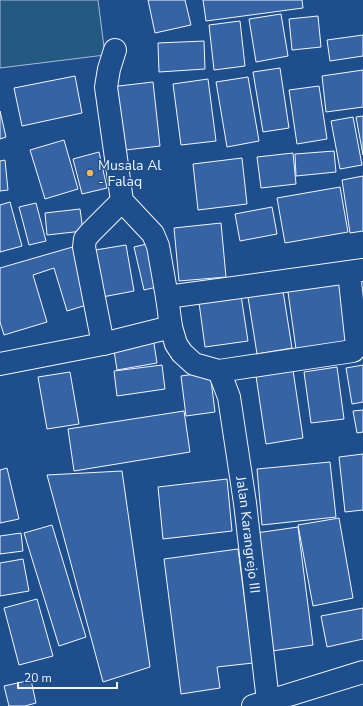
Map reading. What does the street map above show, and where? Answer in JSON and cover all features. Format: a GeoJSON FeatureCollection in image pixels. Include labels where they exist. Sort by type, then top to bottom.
{"type":"FeatureCollection","features":[{"type":"Feature","properties":{"kind":"street"},"geometry":{"type":"LineString","coordinates":[[116,50],[109,69],[106,87],[122,201],[153,234],[158,246],[171,327],[176,344],[182,353],[194,364],[218,371],[353,351],[357,346],[356,271],[167,297]]}},
{"type":"Feature","properties":{"kind":"street"},"geometry":{"type":"LineString","coordinates":[[103,344],[84,247],[85,240],[90,233],[122,201]]}},
{"type":"Feature","properties":{"kind":"street"},"geometry":{"type":"LineString","coordinates":[[0,364],[103,344],[171,327]]}},
{"type":"Feature","properties":{"kind":"street","name":"Jalan Karangrejo III"},"geometry":{"type":"LineString","coordinates":[[218,371],[229,397],[245,503],[260,704]]}},
{"type":"Feature","properties":{"kind":"street"},"geometry":{"type":"LineString","coordinates":[[260,704],[363,672]]}},
{"type":"Feature","properties":{"kind":"shaded area"},"geometry":{"type":"Polygon","coordinates":[[[0,0],[98,0],[105,55],[0,68],[0,0]]]}},
{"type":"Feature","properties":{"kind":"building"},"geometry":{"type":"Polygon","coordinates":[[[148,0],[185,0],[191,25],[155,33],[148,0]]]}},
{"type":"Feature","properties":{"kind":"building"},"geometry":{"type":"Polygon","coordinates":[[[203,0],[302,0],[303,8],[206,21],[203,0]]]}},
{"type":"Feature","properties":{"kind":"building"},"geometry":{"type":"Polygon","coordinates":[[[281,14],[288,56],[256,62],[249,19],[281,14]]]}},
{"type":"Feature","properties":{"kind":"building"},"geometry":{"type":"Polygon","coordinates":[[[318,16],[321,47],[292,50],[289,19],[318,16]]]}},
{"type":"Feature","properties":{"kind":"building"},"geometry":{"type":"Polygon","coordinates":[[[240,21],[245,66],[214,70],[209,25],[240,21]]]}},
{"type":"Feature","properties":{"kind":"building"},"geometry":{"type":"Polygon","coordinates":[[[363,35],[363,56],[330,61],[327,40],[363,35]]]}},
{"type":"Feature","properties":{"kind":"building"},"geometry":{"type":"Polygon","coordinates":[[[204,41],[205,69],[159,72],[158,43],[204,41]]]}},
{"type":"Feature","properties":{"kind":"building"},"geometry":{"type":"Polygon","coordinates":[[[280,68],[289,128],[263,132],[253,72],[280,68]]]}},
{"type":"Feature","properties":{"kind":"building"},"geometry":{"type":"Polygon","coordinates":[[[363,70],[363,107],[326,112],[322,76],[363,70]]]}},
{"type":"Feature","properties":{"kind":"building"},"geometry":{"type":"Polygon","coordinates":[[[75,76],[82,113],[22,126],[14,88],[75,76]]]}},
{"type":"Feature","properties":{"kind":"building"},"geometry":{"type":"Polygon","coordinates":[[[248,77],[259,141],[227,147],[216,82],[248,77]]]}},
{"type":"Feature","properties":{"kind":"building"},"geometry":{"type":"Polygon","coordinates":[[[208,79],[216,141],[181,145],[173,84],[208,79]]]}},
{"type":"Feature","properties":{"kind":"building"},"geometry":{"type":"Polygon","coordinates":[[[153,82],[160,146],[117,151],[110,87],[153,82]]]}},
{"type":"Feature","properties":{"kind":"building"},"geometry":{"type":"Polygon","coordinates":[[[319,86],[327,139],[297,144],[289,90],[319,86]]]}},
{"type":"Feature","properties":{"kind":"building"},"geometry":{"type":"Polygon","coordinates":[[[0,111],[6,137],[0,139],[0,111]]]}},
{"type":"Feature","properties":{"kind":"building"},"geometry":{"type":"Polygon","coordinates":[[[363,116],[363,155],[356,117],[363,116]]]}},
{"type":"Feature","properties":{"kind":"building"},"geometry":{"type":"Polygon","coordinates":[[[353,117],[362,165],[340,169],[331,121],[353,117]]]}},
{"type":"Feature","properties":{"kind":"building"},"geometry":{"type":"Polygon","coordinates":[[[64,140],[78,189],[45,199],[30,150],[64,140]]]}},
{"type":"Feature","properties":{"kind":"building"},"geometry":{"type":"Polygon","coordinates":[[[334,151],[336,172],[296,176],[295,154],[334,151]]]}},
{"type":"Feature","properties":{"kind":"building","name":"Musala Al - Falaq"},"geometry":{"type":"Polygon","coordinates":[[[99,152],[107,188],[82,194],[73,159],[99,152]]]}},
{"type":"Feature","properties":{"kind":"building"},"geometry":{"type":"Polygon","coordinates":[[[293,153],[296,184],[261,188],[257,157],[293,153]]]}},
{"type":"Feature","properties":{"kind":"building"},"geometry":{"type":"Polygon","coordinates":[[[242,158],[247,204],[198,210],[193,164],[242,158]]]}},
{"type":"Feature","properties":{"kind":"building"},"geometry":{"type":"Polygon","coordinates":[[[5,160],[8,190],[0,191],[0,161],[5,160]]]}},
{"type":"Feature","properties":{"kind":"building"},"geometry":{"type":"Polygon","coordinates":[[[363,176],[363,231],[350,233],[342,180],[363,176]]]}},
{"type":"Feature","properties":{"kind":"building"},"geometry":{"type":"Polygon","coordinates":[[[340,187],[348,232],[285,243],[277,198],[340,187]]]}},
{"type":"Feature","properties":{"kind":"building"},"geometry":{"type":"Polygon","coordinates":[[[10,202],[22,246],[0,252],[0,205],[10,202]]]}},
{"type":"Feature","properties":{"kind":"building"},"geometry":{"type":"Polygon","coordinates":[[[36,203],[46,241],[29,245],[19,207],[36,203]]]}},
{"type":"Feature","properties":{"kind":"building"},"geometry":{"type":"Polygon","coordinates":[[[272,207],[277,234],[240,241],[235,214],[272,207]]]}},
{"type":"Feature","properties":{"kind":"building"},"geometry":{"type":"Polygon","coordinates":[[[80,209],[83,231],[47,235],[45,213],[80,209]]]}},
{"type":"Feature","properties":{"kind":"building"},"geometry":{"type":"Polygon","coordinates":[[[221,223],[226,277],[179,281],[174,228],[221,223]]]}},
{"type":"Feature","properties":{"kind":"building"},"geometry":{"type":"Polygon","coordinates":[[[151,243],[161,286],[144,290],[134,247],[151,243]]]}},
{"type":"Feature","properties":{"kind":"building"},"geometry":{"type":"Polygon","coordinates":[[[126,245],[134,291],[97,298],[89,251],[126,245]]]}},
{"type":"Feature","properties":{"kind":"building"},"geometry":{"type":"Polygon","coordinates":[[[76,246],[93,303],[67,311],[54,268],[33,275],[47,322],[4,335],[0,322],[0,268],[76,246]]]}},
{"type":"Feature","properties":{"kind":"building"},"geometry":{"type":"Polygon","coordinates":[[[340,277],[349,341],[296,349],[287,285],[340,277]]]}},
{"type":"Feature","properties":{"kind":"building"},"geometry":{"type":"Polygon","coordinates":[[[240,289],[248,341],[205,347],[198,295],[240,289]]]}},
{"type":"Feature","properties":{"kind":"building"},"geometry":{"type":"Polygon","coordinates":[[[283,291],[292,348],[257,354],[248,297],[283,291]]]}},
{"type":"Feature","properties":{"kind":"building"},"geometry":{"type":"Polygon","coordinates":[[[153,337],[157,363],[117,370],[113,344],[153,337]]]}},
{"type":"Feature","properties":{"kind":"building"},"geometry":{"type":"Polygon","coordinates":[[[162,365],[165,389],[117,396],[114,371],[162,365]]]}},
{"type":"Feature","properties":{"kind":"building"},"geometry":{"type":"Polygon","coordinates":[[[363,365],[363,402],[352,404],[346,368],[363,365]]]}},
{"type":"Feature","properties":{"kind":"building"},"geometry":{"type":"Polygon","coordinates":[[[337,367],[344,419],[311,423],[304,372],[337,367]]]}},
{"type":"Feature","properties":{"kind":"building"},"geometry":{"type":"Polygon","coordinates":[[[293,370],[303,438],[266,444],[256,376],[293,370]]]}},
{"type":"Feature","properties":{"kind":"building"},"geometry":{"type":"Polygon","coordinates":[[[70,372],[79,424],[47,429],[38,377],[70,372]]]}},
{"type":"Feature","properties":{"kind":"building"},"geometry":{"type":"Polygon","coordinates":[[[210,372],[215,412],[186,416],[181,376],[210,372]]]}},
{"type":"Feature","properties":{"kind":"building"},"geometry":{"type":"Polygon","coordinates":[[[363,410],[363,432],[357,433],[353,411],[363,410]]]}},
{"type":"Feature","properties":{"kind":"building"},"geometry":{"type":"Polygon","coordinates":[[[184,411],[190,452],[74,471],[68,429],[184,411]]]}},
{"type":"Feature","properties":{"kind":"building"},"geometry":{"type":"Polygon","coordinates":[[[363,454],[363,510],[345,512],[339,457],[363,454]]]}},
{"type":"Feature","properties":{"kind":"building"},"geometry":{"type":"Polygon","coordinates":[[[330,462],[336,517],[262,525],[257,469],[330,462]]]}},
{"type":"Feature","properties":{"kind":"building"},"geometry":{"type":"Polygon","coordinates":[[[7,468],[19,519],[0,523],[0,470],[7,468]]]}},
{"type":"Feature","properties":{"kind":"building"},"geometry":{"type":"Polygon","coordinates":[[[122,471],[150,667],[103,682],[47,475],[122,471]]]}},
{"type":"Feature","properties":{"kind":"building"},"geometry":{"type":"Polygon","coordinates":[[[227,479],[232,531],[163,539],[158,487],[227,479]]]}},
{"type":"Feature","properties":{"kind":"building"},"geometry":{"type":"Polygon","coordinates":[[[339,518],[353,598],[313,606],[298,525],[339,518]]]}},
{"type":"Feature","properties":{"kind":"building"},"geometry":{"type":"Polygon","coordinates":[[[52,525],[86,637],[59,646],[24,533],[52,525]]]}},
{"type":"Feature","properties":{"kind":"building"},"geometry":{"type":"Polygon","coordinates":[[[298,527],[313,645],[272,651],[256,533],[298,527]]]}},
{"type":"Feature","properties":{"kind":"building"},"geometry":{"type":"Polygon","coordinates":[[[21,533],[23,551],[0,554],[0,536],[21,533]]]}},
{"type":"Feature","properties":{"kind":"building"},"geometry":{"type":"Polygon","coordinates":[[[238,549],[253,663],[217,667],[220,688],[181,694],[164,559],[238,549]]]}},
{"type":"Feature","properties":{"kind":"building"},"geometry":{"type":"Polygon","coordinates":[[[23,559],[29,591],[0,596],[0,563],[23,559]]]}},
{"type":"Feature","properties":{"kind":"building"},"geometry":{"type":"Polygon","coordinates":[[[37,599],[53,656],[19,665],[4,608],[37,599]]]}},
{"type":"Feature","properties":{"kind":"building"},"geometry":{"type":"Polygon","coordinates":[[[363,608],[363,639],[327,647],[321,616],[363,608]]]}},
{"type":"Feature","properties":{"kind":"building"},"geometry":{"type":"Polygon","coordinates":[[[31,680],[36,703],[25,706],[9,706],[4,686],[31,680]]]}},
{"type":"Feature","properties":{"kind":"place","name":"Musala Al - Falaq"},"geometry":{"type":"Point","coordinates":[90,173]}}]}
